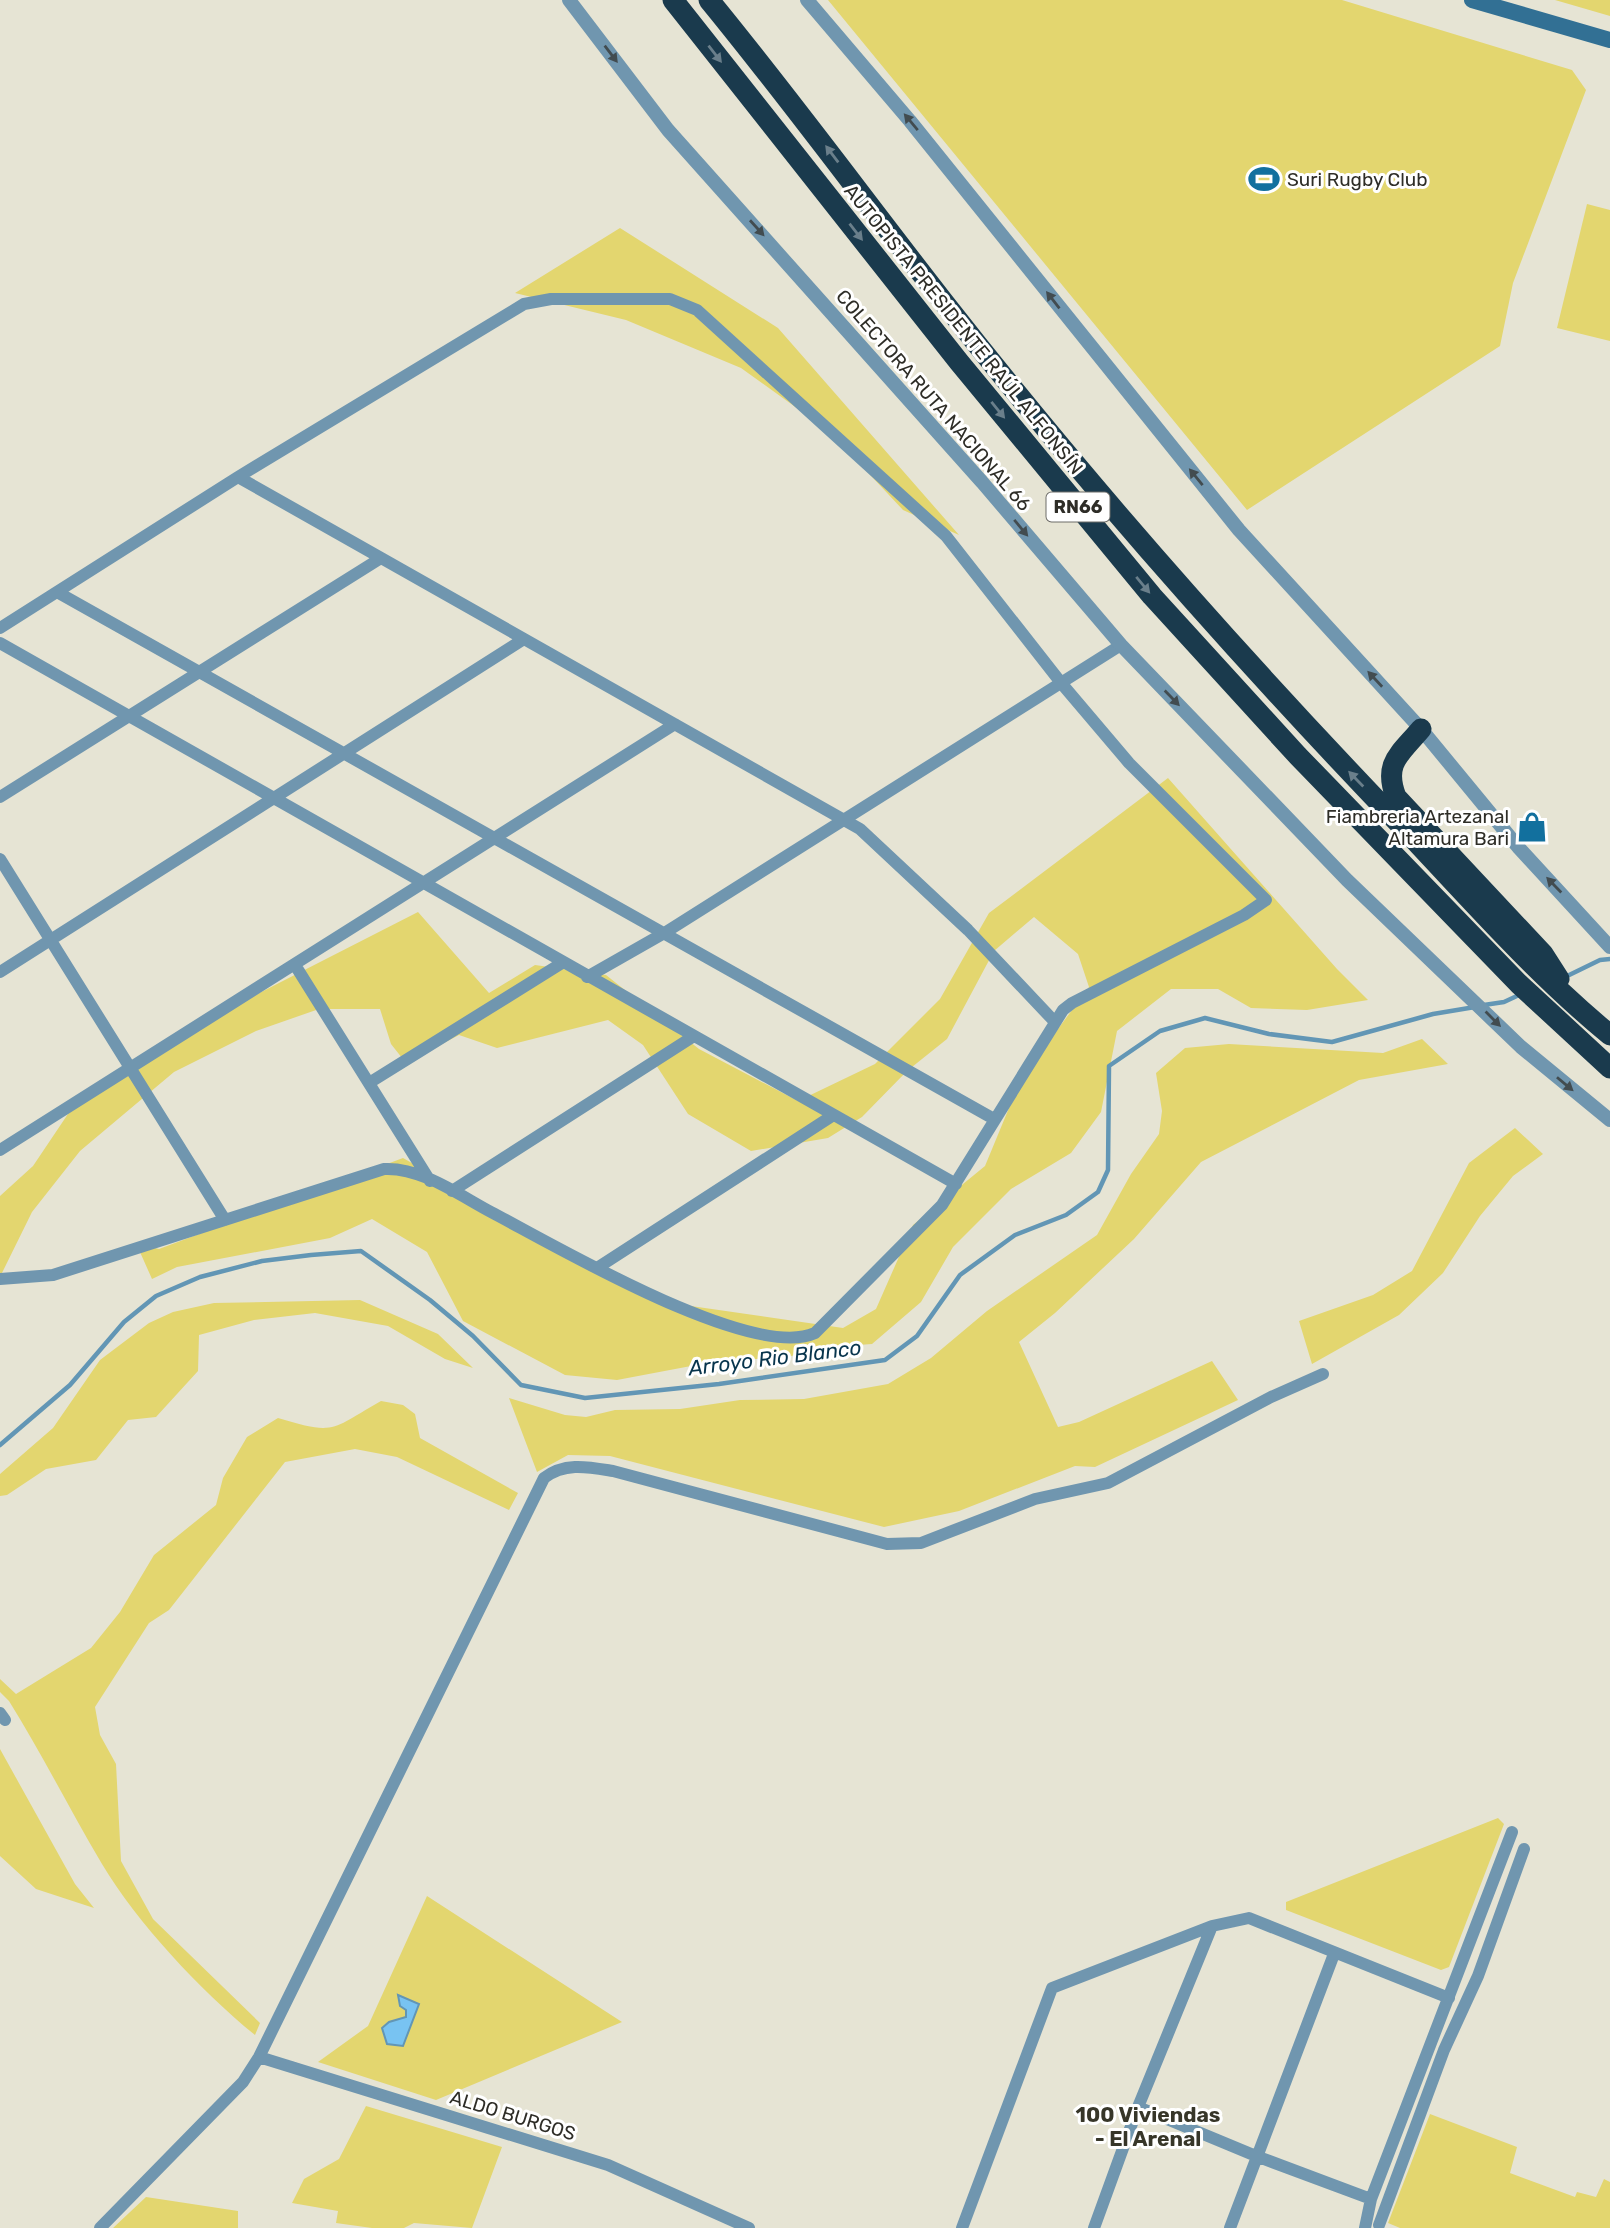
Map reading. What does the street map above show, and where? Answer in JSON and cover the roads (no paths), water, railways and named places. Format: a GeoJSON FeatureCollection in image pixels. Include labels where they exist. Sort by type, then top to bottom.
{"type":"FeatureCollection","features":[{"type":"Feature","properties":{"kind":"highway","name":"AUTOPISTA PRESIDENTE RAÚL ALFONSÍN"},"geometry":{"type":"LineString","coordinates":[[673,0],[959,362],[1152,596],[1298,756],[1519,984],[1610,1068]]}},
{"type":"Feature","properties":{"kind":"highway","name":"AUTOPISTA PRESIDENTE RAÚL ALFONSÍN"},"geometry":{"type":"LineString","coordinates":[[709,0],[791,101],[953,314],[1128,524],[1328,750],[1543,965],[1571,1000],[1610,1035]]}},
{"type":"Feature","properties":{"kind":"highway"},"geometry":{"type":"LineString","coordinates":[[1421,729],[1391,765],[1390,781],[1396,797],[1543,965]]}},
{"type":"Feature","properties":{"kind":"main road"},"geometry":{"type":"LineString","coordinates":[[1472,0],[1610,40]]}},
{"type":"Feature","properties":{"kind":"street","name":"COLECTORA RUTA NACIONAL 66"},"geometry":{"type":"LineString","coordinates":[[569,0],[668,130],[982,482],[1121,645],[1264,796],[1521,1047],[1610,1120]]}},
{"type":"Feature","properties":{"kind":"street"},"geometry":{"type":"LineString","coordinates":[[807,0],[918,131],[1239,530],[1421,729],[1519,848],[1601,934],[1610,947]]}},
{"type":"Feature","properties":{"kind":"street"},"geometry":{"type":"LineString","coordinates":[[0,628],[238,477],[524,304],[551,299],[670,299],[697,310],[946,536],[1062,684],[1129,763],[1266,900],[1244,915],[1072,1003],[1055,1021],[942,1205],[815,1333],[805,1338],[788,1338],[714,1322],[597,1268],[452,1191],[396,1168],[384,1169],[53,1275],[0,1279]]}},
{"type":"Feature","properties":{"kind":"street"},"geometry":{"type":"LineString","coordinates":[[238,477],[860,829],[968,930],[1055,1021]]}},
{"type":"Feature","properties":{"kind":"street"},"geometry":{"type":"LineString","coordinates":[[0,797],[381,558]]}},
{"type":"Feature","properties":{"kind":"street"},"geometry":{"type":"LineString","coordinates":[[57,592],[666,932],[994,1119]]}},
{"type":"Feature","properties":{"kind":"street"},"geometry":{"type":"LineString","coordinates":[[0,972],[524,639]]}},
{"type":"Feature","properties":{"kind":"street"},"geometry":{"type":"LineString","coordinates":[[0,643],[956,1184]]}},
{"type":"Feature","properties":{"kind":"street"},"geometry":{"type":"LineString","coordinates":[[587,977],[666,932],[1121,645]]}},
{"type":"Feature","properties":{"kind":"street"},"geometry":{"type":"LineString","coordinates":[[0,1150],[675,724]]}},
{"type":"Feature","properties":{"kind":"street"},"geometry":{"type":"LineString","coordinates":[[0,859],[225,1220]]}},
{"type":"Feature","properties":{"kind":"street"},"geometry":{"type":"LineString","coordinates":[[369,1083],[562,963]]}},
{"type":"Feature","properties":{"kind":"street"},"geometry":{"type":"LineString","coordinates":[[295,965],[430,1181]]}},
{"type":"Feature","properties":{"kind":"street"},"geometry":{"type":"LineString","coordinates":[[452,1191],[694,1036]]}},
{"type":"Feature","properties":{"kind":"street"},"geometry":{"type":"LineString","coordinates":[[597,1268],[832,1116]]}},
{"type":"Feature","properties":{"kind":"street"},"geometry":{"type":"LineString","coordinates":[[100,2228],[243,2082],[259,2057],[544,1478],[556,1468],[585,1466],[613,1471],[887,1544],[921,1543],[1035,1499],[1108,1483],[1271,1397],[1324,1374]]}},
{"type":"Feature","properties":{"kind":"street"},"geometry":{"type":"LineString","coordinates":[[1375,2225],[1371,2200],[1512,1832]]}},
{"type":"Feature","properties":{"kind":"street"},"geometry":{"type":"LineString","coordinates":[[1375,2225],[1444,2050],[1478,1976],[1524,1849]]}},
{"type":"Feature","properties":{"kind":"street"},"geometry":{"type":"LineString","coordinates":[[962,2228],[1052,1988],[1212,1926],[1249,1918],[1449,1998]]}},
{"type":"Feature","properties":{"kind":"street"},"geometry":{"type":"LineString","coordinates":[[1094,2228],[1138,2107],[1212,1926]]}},
{"type":"Feature","properties":{"kind":"street"},"geometry":{"type":"LineString","coordinates":[[1230,2228],[1334,1954]]}},
{"type":"Feature","properties":{"kind":"street","name":"ALDO BURGOS"},"geometry":{"type":"LineString","coordinates":[[259,2057],[608,2165],[749,2228]]}},
{"type":"Feature","properties":{"kind":"street"},"geometry":{"type":"LineString","coordinates":[[1138,2107],[1371,2200]]}},
{"type":"Feature","properties":{"kind":"water"},"geometry":{"type":"Polygon","coordinates":[[[398,1995],[419,2004],[403,2046],[387,2044],[382,2028],[389,2022],[406,2017],[406,2010],[400,2006],[398,1995]]]}},
{"type":"Feature","properties":{"kind":"waterway"},"geometry":{"type":"LineString","coordinates":[[1563,978],[1600,960],[1610,959]]}},
{"type":"Feature","properties":{"kind":"waterway","name":"Arroyo Rio Blanco"},"geometry":{"type":"LineString","coordinates":[[1484,1005],[1504,1002],[1519,995]]}},
{"type":"Feature","properties":{"kind":"waterway","name":"Arroyo Rio Blanco"},"geometry":{"type":"LineString","coordinates":[[0,1445],[70,1385],[124,1322],[156,1296],[200,1277],[262,1261],[311,1255],[361,1251],[430,1300],[473,1336],[521,1385],[585,1398],[719,1384],[885,1360],[917,1336],[960,1275],[1015,1235],[1066,1215],[1098,1192],[1108,1170],[1109,1066],[1160,1031],[1205,1018],[1269,1034],[1332,1042],[1433,1014],[1475,1007]]}},
{"type":"Feature","properties":{"kind":"place","name":"Suri Rugby Club"},"geometry":{"type":"Point","coordinates":[1264,179]}},
{"type":"Feature","properties":{"kind":"place","name":"Fiambreria Artezanal Altamura Bari"},"geometry":{"type":"Point","coordinates":[1532,827]}},
{"type":"Feature","properties":{"kind":"district","name":"100 Viviendas - El Arenal"},"geometry":{"type":"Point","coordinates":[1148,2127]}}]}
